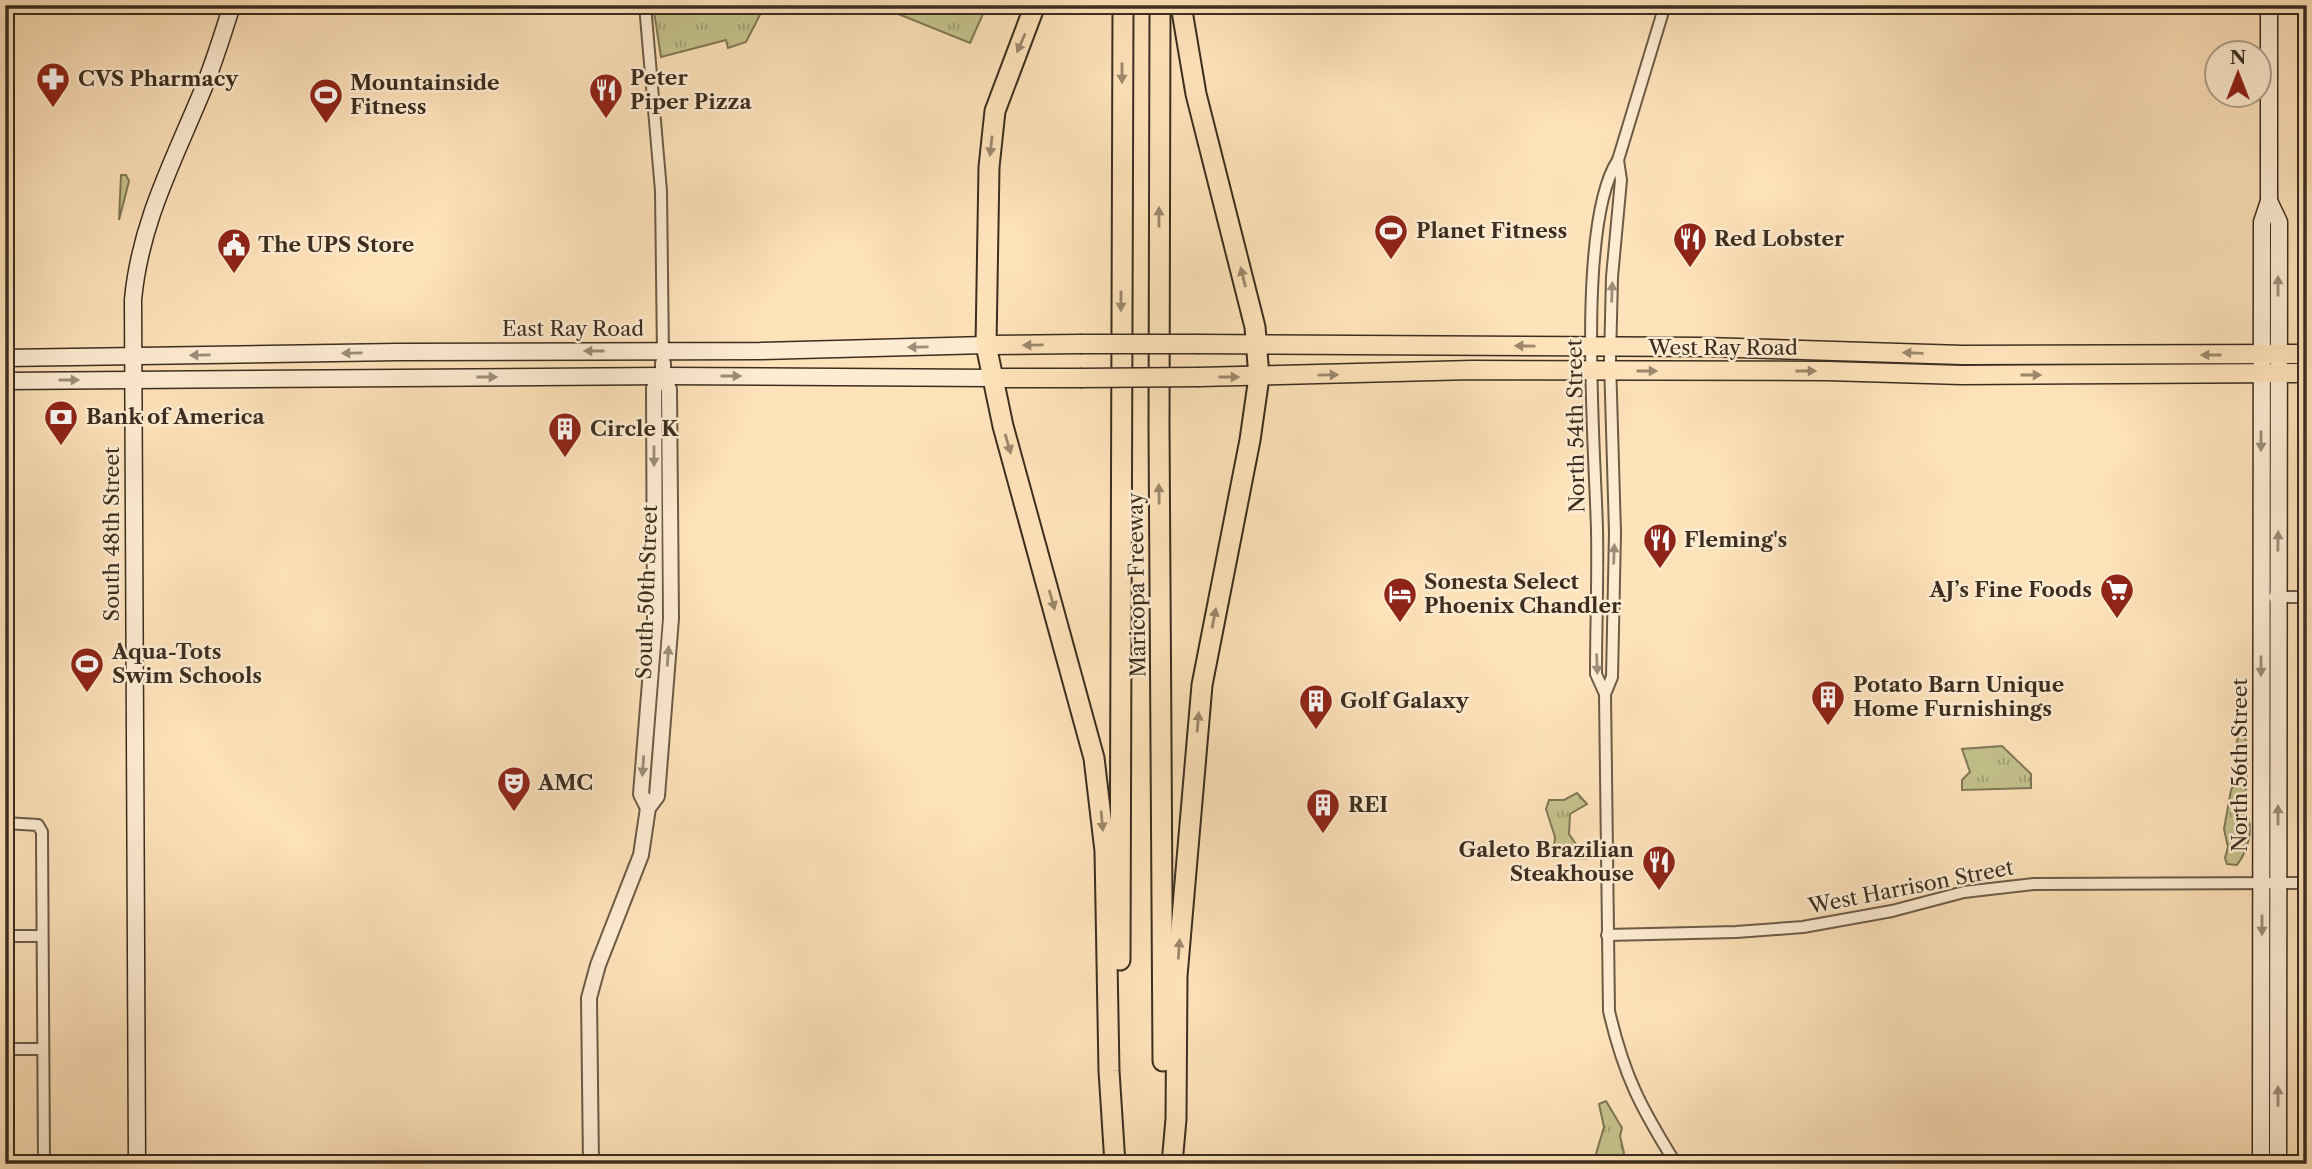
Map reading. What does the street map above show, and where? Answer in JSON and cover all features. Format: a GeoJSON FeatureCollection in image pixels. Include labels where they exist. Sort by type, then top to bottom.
{"type":"FeatureCollection","features":[{"type":"Feature","properties":{"kind":"highway"},"geometry":{"type":"LineString","coordinates":[[1035,5],[996,111],[989,167],[986,345],[991,378],[1094,758],[1105,850],[1109,1084],[1115,1164]]}},
{"type":"Feature","properties":{"kind":"highway","name":"Maricopa Freeway"},"geometry":{"type":"LineString","coordinates":[[1122,1164],[1119,808],[1123,5]]}},
{"type":"Feature","properties":{"kind":"highway","name":"Maricopa Freeway"},"geometry":{"type":"LineString","coordinates":[[1160,5],[1161,321],[1158,426],[1164,1164]]}},
{"type":"Feature","properties":{"kind":"highway"},"geometry":{"type":"LineString","coordinates":[[1172,1164],[1176,1119],[1177,976],[1202,685],[1250,440],[1259,377],[1249,304],[1196,94],[1181,5]]}},
{"type":"Feature","properties":{"kind":"main road","name":"South 48th Street"},"geometry":{"type":"LineString","coordinates":[[137,1164],[132,357],[135,277],[159,188],[207,78],[232,5]]}},
{"type":"Feature","properties":{"kind":"main road","name":"North 56th Street"},"geometry":{"type":"LineString","coordinates":[[2269,5],[2269,201],[2279,222],[2270,364],[2269,597],[2270,883],[2278,1164]]}},
{"type":"Feature","properties":{"kind":"main road","name":"East Ray Road"},"geometry":{"type":"LineString","coordinates":[[5,381],[133,380],[663,363],[986,345],[1140,344]]}},
{"type":"Feature","properties":{"kind":"main road","name":"West Ray Road"},"geometry":{"type":"LineString","coordinates":[[1140,344],[1602,347],[1963,355],[2270,364],[2307,373]]}},
{"type":"Feature","properties":{"kind":"main road","name":"West Ray Road"},"geometry":{"type":"LineString","coordinates":[[1139,377],[1259,377],[1472,370],[1827,371],[1962,375],[2270,364],[2307,354]]}},
{"type":"Feature","properties":{"kind":"main road","name":"East Ray Road"},"geometry":{"type":"LineString","coordinates":[[5,358],[663,363],[991,378],[1139,377]]}},
{"type":"Feature","properties":{"kind":"main road","name":"North 56th Street"},"geometry":{"type":"LineString","coordinates":[[2260,1164],[2270,883]]}},
{"type":"Feature","properties":{"kind":"street","name":"South 50th Street"},"geometry":{"type":"LineString","coordinates":[[592,1164],[589,998],[598,965],[641,855],[648,808],[641,794],[655,620],[654,388],[663,363],[661,191],[645,5]]}},
{"type":"Feature","properties":{"kind":"street","name":"North 54th Street"},"geometry":{"type":"LineString","coordinates":[[1605,694],[1596,674],[1602,371],[1598,224],[1608,176],[1618,160],[1665,5]]}},
{"type":"Feature","properties":{"kind":"street","name":"North 54th Street"},"geometry":{"type":"LineString","coordinates":[[1618,160],[1621,180],[1602,347],[1615,533],[1612,677],[1605,694],[1609,1011],[1620,1057],[1634,1094],[1676,1164]]}},
{"type":"Feature","properties":{"kind":"street"},"geometry":{"type":"LineString","coordinates":[[2269,597],[2307,597]]}},
{"type":"Feature","properties":{"kind":"street"},"geometry":{"type":"LineString","coordinates":[[5,823],[38,825],[42,832],[44,1164]]}},
{"type":"Feature","properties":{"kind":"street","name":"West Harrison Street"},"geometry":{"type":"LineString","coordinates":[[1607,934],[1736,932],[1811,926],[1892,911],[1964,892],[2034,884],[2307,883]]}},
{"type":"Feature","properties":{"kind":"street"},"geometry":{"type":"LineString","coordinates":[[5,936],[42,936]]}},
{"type":"Feature","properties":{"kind":"street"},"geometry":{"type":"LineString","coordinates":[[5,1049],[43,1049]]}},
{"type":"Feature","properties":{"kind":"green space"},"geometry":{"type":"Polygon","coordinates":[[[653,5],[765,5],[746,42],[728,48],[726,40],[661,57],[653,5]]]}},
{"type":"Feature","properties":{"kind":"green space"},"geometry":{"type":"Polygon","coordinates":[[[876,5],[987,5],[970,43],[876,5]]]}},
{"type":"Feature","properties":{"kind":"green space"},"geometry":{"type":"Polygon","coordinates":[[[121,175],[126,175],[129,181],[119,220],[121,175]]]}},
{"type":"Feature","properties":{"kind":"green space"},"geometry":{"type":"Polygon","coordinates":[[[2238,736],[2244,736],[2248,745],[2245,811],[2250,832],[2247,846],[2237,865],[2227,864],[2225,858],[2228,847],[2224,829],[2231,790],[2237,779],[2235,754],[2238,736]]]}},
{"type":"Feature","properties":{"kind":"green space"},"geometry":{"type":"Polygon","coordinates":[[[2002,746],[2031,774],[2031,788],[1962,790],[1962,780],[1970,772],[1962,749],[2002,746]]]}},
{"type":"Feature","properties":{"kind":"green space"},"geometry":{"type":"Polygon","coordinates":[[[1577,793],[1587,804],[1570,814],[1569,834],[1586,859],[1553,857],[1555,837],[1546,809],[1549,800],[1564,800],[1577,793]]]}},
{"type":"Feature","properties":{"kind":"green space"},"geometry":{"type":"Polygon","coordinates":[[[1606,1101],[1622,1128],[1620,1136],[1624,1153],[1616,1164],[1593,1164],[1604,1127],[1599,1104],[1606,1101]]]}},
{"type":"Feature","properties":{"kind":"place","name":"CVS Pharmacy"},"geometry":{"type":"Point","coordinates":[53,109]}},
{"type":"Feature","properties":{"kind":"place","name":"Peter Piper Pizza"},"geometry":{"type":"Point","coordinates":[606,120]}},
{"type":"Feature","properties":{"kind":"place","name":"Mountainside Fitness"},"geometry":{"type":"Point","coordinates":[326,125]}},
{"type":"Feature","properties":{"kind":"place","name":"Planet Fitness"},"geometry":{"type":"Point","coordinates":[1391,261]}},
{"type":"Feature","properties":{"kind":"place","name":"Red Lobster"},"geometry":{"type":"Point","coordinates":[1690,269]}},
{"type":"Feature","properties":{"kind":"place","name":"The UPS Store"},"geometry":{"type":"Point","coordinates":[234,275]}},
{"type":"Feature","properties":{"kind":"place","name":"Bank of America"},"geometry":{"type":"Point","coordinates":[61,447]}},
{"type":"Feature","properties":{"kind":"place","name":"Circle K"},"geometry":{"type":"Point","coordinates":[565,459]}},
{"type":"Feature","properties":{"kind":"place","name":"Fleming's"},"geometry":{"type":"Point","coordinates":[1660,570]}},
{"type":"Feature","properties":{"kind":"place","name":"AJ’s Fine Foods"},"geometry":{"type":"Point","coordinates":[2117,620]}},
{"type":"Feature","properties":{"kind":"place","name":"Sonesta Select Phoenix Chandler"},"geometry":{"type":"Point","coordinates":[1400,624]}},
{"type":"Feature","properties":{"kind":"place","name":"Aqua-Tots Swim Schools"},"geometry":{"type":"Point","coordinates":[87,694]}},
{"type":"Feature","properties":{"kind":"place","name":"Potato Barn Unique Home Furnishings"},"geometry":{"type":"Point","coordinates":[1828,727]}},
{"type":"Feature","properties":{"kind":"place","name":"Golf Galaxy"},"geometry":{"type":"Point","coordinates":[1316,731]}},
{"type":"Feature","properties":{"kind":"place","name":"AMC"},"geometry":{"type":"Point","coordinates":[514,813]}},
{"type":"Feature","properties":{"kind":"place","name":"REI"},"geometry":{"type":"Point","coordinates":[1323,835]}},
{"type":"Feature","properties":{"kind":"place","name":"Galeto Brazilian Steakhouse"},"geometry":{"type":"Point","coordinates":[1659,892]}}]}
